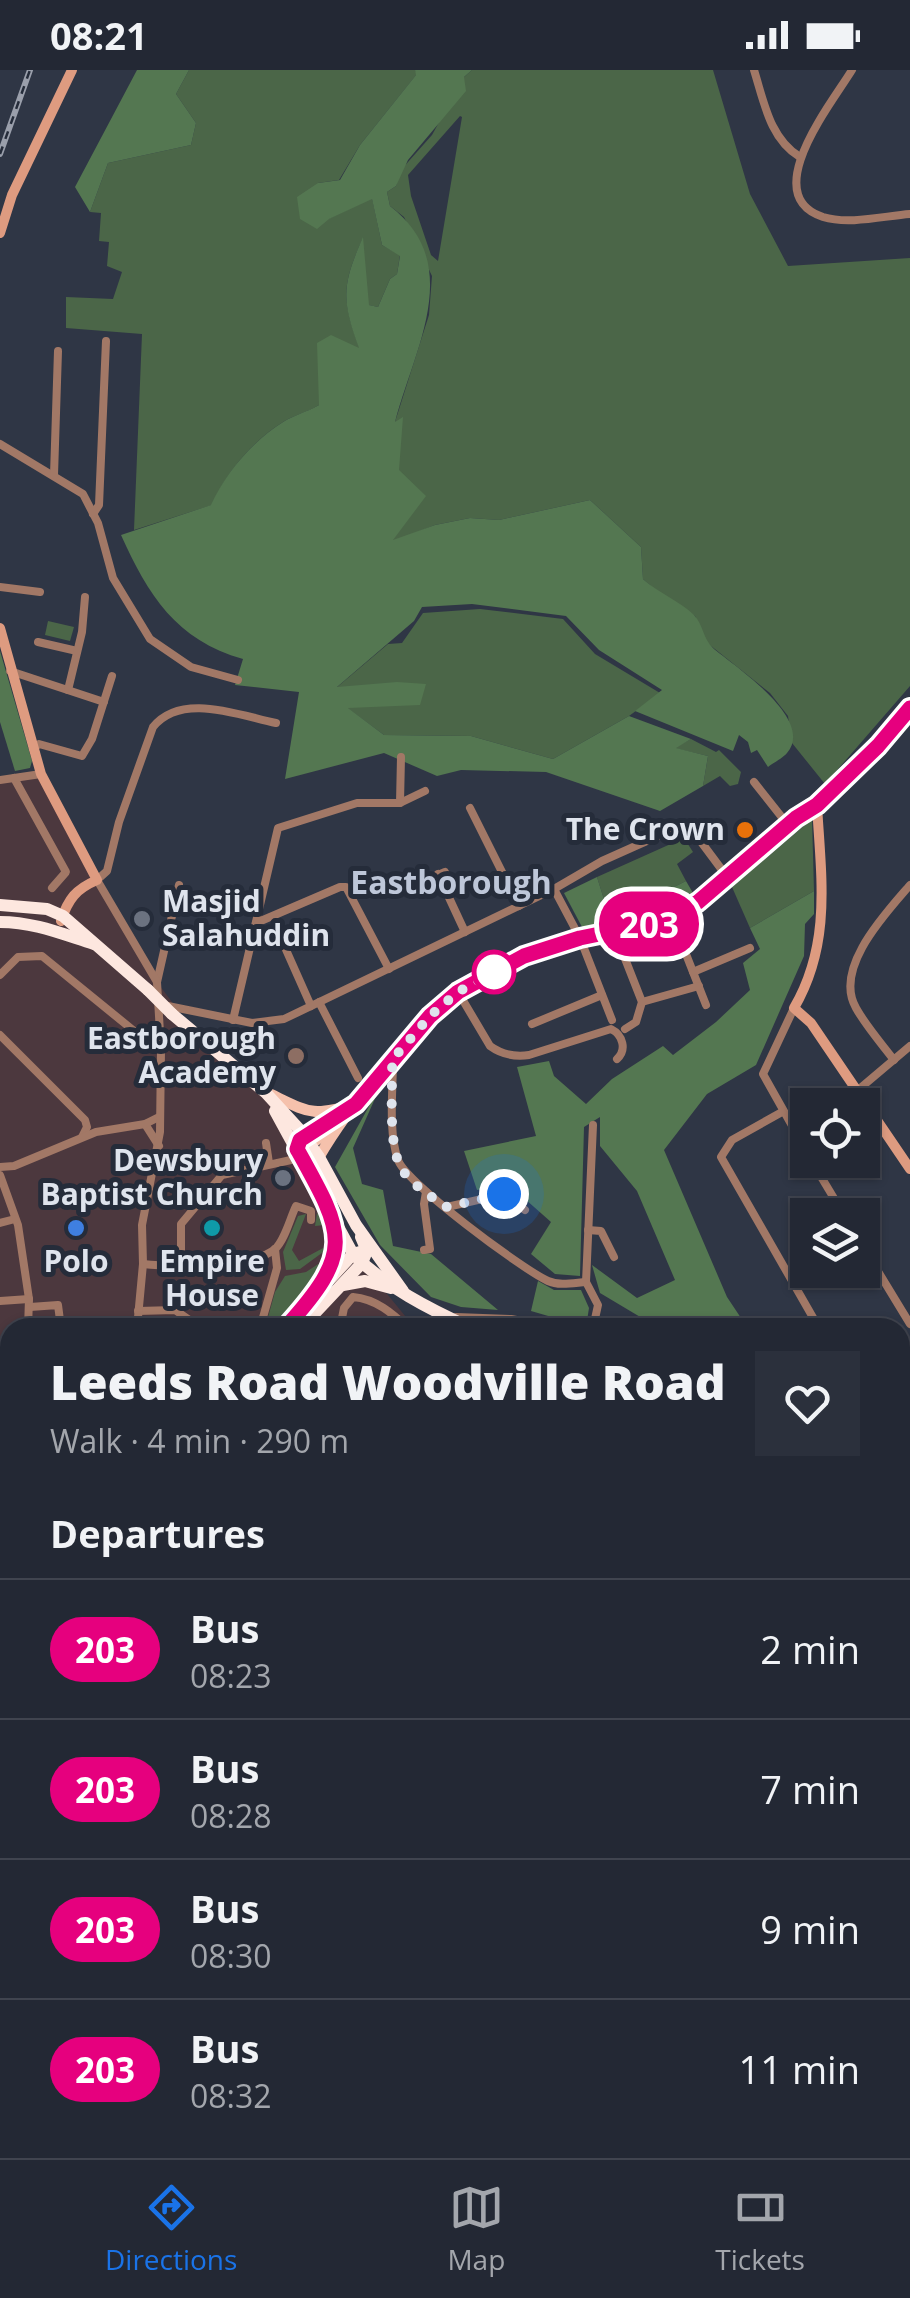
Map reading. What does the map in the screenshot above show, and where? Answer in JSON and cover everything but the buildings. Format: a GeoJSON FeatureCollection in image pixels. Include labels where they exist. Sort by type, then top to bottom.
{"type":"FeatureCollection","features":[{"type":"Feature","properties":{"kind":"highway"},"geometry":{"type":"LineString","coordinates":[[0,904],[47,909],[63,916],[152,986],[172,1014],[266,1092],[300,1147],[335,1222],[403,1291],[446,1317]]}},
{"type":"Feature","properties":{"kind":"highway"},"geometry":{"type":"LineString","coordinates":[[0,922],[23,922],[96,944]]}},
{"type":"Feature","properties":{"kind":"highway"},"geometry":{"type":"LineString","coordinates":[[300,1147],[319,1157],[369,1256],[403,1291]]}},
{"type":"Feature","properties":{"kind":"highway"},"geometry":{"type":"LineString","coordinates":[[294,1318],[319,1290],[334,1262],[335,1222]]}},
{"type":"Feature","properties":{"kind":"highway"},"geometry":{"type":"LineString","coordinates":[[310,1318],[369,1256]]}},
{"type":"Feature","properties":{"kind":"highway"},"geometry":{"type":"LineString","coordinates":[[319,1290],[369,1256]]}},
{"type":"Feature","properties":{"kind":"highway"},"geometry":{"type":"LineString","coordinates":[[340,1286],[365,1280],[403,1291]]}},
{"type":"Feature","properties":{"kind":"main road"},"geometry":{"type":"LineString","coordinates":[[319,1157],[341,1122],[392,1060],[430,1016],[458,992],[524,956],[580,938],[668,920],[728,878],[817,805],[878,746],[910,708]]}},
{"type":"Feature","properties":{"kind":"main road"},"geometry":{"type":"LineString","coordinates":[[266,1092],[310,1113],[356,1104]]}},
{"type":"Feature","properties":{"kind":"main road"},"geometry":{"type":"LineString","coordinates":[[300,1147],[356,1104]]}},
{"type":"Feature","properties":{"kind":"main road"},"geometry":{"type":"LineString","coordinates":[[300,1147],[341,1122]]}},
{"type":"Feature","properties":{"kind":"street"},"geometry":{"type":"LineString","coordinates":[[0,233],[12,195],[72,70]]}},
{"type":"Feature","properties":{"kind":"street"},"geometry":{"type":"LineString","coordinates":[[754,70],[768,116],[784,147],[800,157]]}},
{"type":"Feature","properties":{"kind":"street"},"geometry":{"type":"LineString","coordinates":[[852,70],[800,157],[796,175],[798,194],[807,208],[824,217],[910,214]]}},
{"type":"Feature","properties":{"kind":"street"},"geometry":{"type":"LineString","coordinates":[[93,514],[99,505],[106,341]]}},
{"type":"Feature","properties":{"kind":"street"},"geometry":{"type":"LineString","coordinates":[[54,476],[58,351]]}},
{"type":"Feature","properties":{"kind":"street"},"geometry":{"type":"LineString","coordinates":[[0,444],[83,494],[112,578],[150,639],[191,667],[238,680]]}},
{"type":"Feature","properties":{"kind":"street"},"geometry":{"type":"LineString","coordinates":[[27,590],[28,579]]}},
{"type":"Feature","properties":{"kind":"street"},"geometry":{"type":"LineString","coordinates":[[0,586],[40,592]]}},
{"type":"Feature","properties":{"kind":"street"},"geometry":{"type":"LineString","coordinates":[[68,690],[85,598]]}},
{"type":"Feature","properties":{"kind":"street"},"geometry":{"type":"LineString","coordinates":[[0,628],[40,774],[152,986],[158,1005],[159,1146],[142,1225],[138,1318]]}},
{"type":"Feature","properties":{"kind":"street"},"geometry":{"type":"LineString","coordinates":[[38,642],[77,650]]}},
{"type":"Feature","properties":{"kind":"street"},"geometry":{"type":"LineString","coordinates":[[10,671],[104,702]]}},
{"type":"Feature","properties":{"kind":"street"},"geometry":{"type":"LineString","coordinates":[[33,748],[38,744],[82,756],[112,676]]}},
{"type":"Feature","properties":{"kind":"street"},"geometry":{"type":"LineString","coordinates":[[58,931],[67,903],[79,888],[108,871],[136,774],[153,727],[163,715],[182,708],[205,709],[276,723]]}},
{"type":"Feature","properties":{"kind":"street"},"geometry":{"type":"LineString","coordinates":[[400,802],[401,757]]}},
{"type":"Feature","properties":{"kind":"street"},"geometry":{"type":"LineString","coordinates":[[0,780],[40,774]]}},
{"type":"Feature","properties":{"kind":"street"},"geometry":{"type":"LineString","coordinates":[[14,778],[66,872],[52,888]]}},
{"type":"Feature","properties":{"kind":"street"},"geometry":{"type":"LineString","coordinates":[[754,782],[788,825]]}},
{"type":"Feature","properties":{"kind":"street"},"geometry":{"type":"LineString","coordinates":[[233,1020],[280,826],[357,803],[400,802],[421,796]]}},
{"type":"Feature","properties":{"kind":"street"},"geometry":{"type":"LineString","coordinates":[[790,1125],[764,1074],[804,991],[818,947],[824,898],[817,805]]}},
{"type":"Feature","properties":{"kind":"street"},"geometry":{"type":"LineString","coordinates":[[470,808],[519,906]]}},
{"type":"Feature","properties":{"kind":"street"},"geometry":{"type":"LineString","coordinates":[[158,1005],[268,1023],[315,1004],[686,823],[728,878]]}},
{"type":"Feature","properties":{"kind":"street"},"geometry":{"type":"LineString","coordinates":[[438,875],[465,932]]}},
{"type":"Feature","properties":{"kind":"street"},"geometry":{"type":"LineString","coordinates":[[152,986],[178,885]]}},
{"type":"Feature","properties":{"kind":"street"},"geometry":{"type":"LineString","coordinates":[[894,1060],[854,1005],[851,988],[860,949],[869,933],[910,885]]}},
{"type":"Feature","properties":{"kind":"street"},"geometry":{"type":"LineString","coordinates":[[255,926],[346,887],[388,969]]}},
{"type":"Feature","properties":{"kind":"street"},"geometry":{"type":"LineString","coordinates":[[554,889],[580,938],[612,1020]]}},
{"type":"Feature","properties":{"kind":"street"},"geometry":{"type":"LineString","coordinates":[[668,920],[706,1005]]}},
{"type":"Feature","properties":{"kind":"street"},"geometry":{"type":"LineString","coordinates":[[255,926],[279,934],[358,1078]]}},
{"type":"Feature","properties":{"kind":"street"},"geometry":{"type":"LineString","coordinates":[[693,972],[750,948]]}},
{"type":"Feature","properties":{"kind":"street"},"geometry":{"type":"LineString","coordinates":[[622,951],[642,1002],[636,1022],[625,1028]]}},
{"type":"Feature","properties":{"kind":"street"},"geometry":{"type":"LineString","coordinates":[[0,975],[18,957],[42,956],[139,1035],[160,1035]]}},
{"type":"Feature","properties":{"kind":"street"},"geometry":{"type":"LineString","coordinates":[[642,1002],[699,986]]}},
{"type":"Feature","properties":{"kind":"street"},"geometry":{"type":"LineString","coordinates":[[458,992],[490,1046],[498,1051],[523,1056],[609,1029],[622,1038],[622,1052],[617,1059]]}},
{"type":"Feature","properties":{"kind":"street"},"geometry":{"type":"LineString","coordinates":[[532,1024],[602,995]]}},
{"type":"Feature","properties":{"kind":"street"},"geometry":{"type":"LineString","coordinates":[[794,1008],[811,1024],[857,1088]]}},
{"type":"Feature","properties":{"kind":"street"},"geometry":{"type":"LineString","coordinates":[[0,1035],[84,1120],[82,1137]]}},
{"type":"Feature","properties":{"kind":"street"},"geometry":{"type":"LineString","coordinates":[[860,1088],[910,1046]]}},
{"type":"Feature","properties":{"kind":"street"},"geometry":{"type":"LineString","coordinates":[[392,1060],[396,1156],[402,1170],[544,1278],[557,1284],[586,1282]]}},
{"type":"Feature","properties":{"kind":"street"},"geometry":{"type":"LineString","coordinates":[[782,1112],[732,1140],[721,1157],[813,1318]]}},
{"type":"Feature","properties":{"kind":"street"},"geometry":{"type":"LineString","coordinates":[[29,1318],[30,1303],[16,1219],[0,1177],[14,1166],[82,1137],[101,1130],[145,1124],[159,1116]]}},
{"type":"Feature","properties":{"kind":"street"},"geometry":{"type":"LineString","coordinates":[[880,1123],[910,1168]]}},
{"type":"Feature","properties":{"kind":"street"},"geometry":{"type":"LineString","coordinates":[[145,1124],[159,1146]]}},
{"type":"Feature","properties":{"kind":"street"},"geometry":{"type":"LineString","coordinates":[[593,1125],[586,1282],[598,1305],[595,1318]]}},
{"type":"Feature","properties":{"kind":"street"},"geometry":{"type":"LineString","coordinates":[[266,1143],[270,1163]]}},
{"type":"Feature","properties":{"kind":"street"},"geometry":{"type":"LineString","coordinates":[[181,1264],[180,1224],[222,1175],[270,1163],[300,1147]]}},
{"type":"Feature","properties":{"kind":"street"},"geometry":{"type":"LineString","coordinates":[[424,1250],[430,1249],[426,1192]]}},
{"type":"Feature","properties":{"kind":"street"},"geometry":{"type":"LineString","coordinates":[[446,1207],[504,1194],[525,1210]]}},
{"type":"Feature","properties":{"kind":"street"},"geometry":{"type":"LineString","coordinates":[[263,1318],[278,1268],[275,1249],[296,1206],[311,1212],[312,1220]]}},
{"type":"Feature","properties":{"kind":"street"},"geometry":{"type":"LineString","coordinates":[[0,1223],[16,1219]]}},
{"type":"Feature","properties":{"kind":"street"},"geometry":{"type":"LineString","coordinates":[[588,1230],[601,1231],[614,1257]]}},
{"type":"Feature","properties":{"kind":"street"},"geometry":{"type":"LineString","coordinates":[[143,1264],[240,1261],[275,1249]]}},
{"type":"Feature","properties":{"kind":"street"},"geometry":{"type":"LineString","coordinates":[[880,1275],[906,1318]]}},
{"type":"Feature","properties":{"kind":"street"},"geometry":{"type":"LineString","coordinates":[[342,1318],[353,1297],[389,1310],[397,1318]]}},
{"type":"Feature","properties":{"kind":"street"},"geometry":{"type":"LineString","coordinates":[[0,1301],[58,1305],[60,1318]]}},
{"type":"Feature","properties":{"kind":"street"},"geometry":{"type":"LineString","coordinates":[[138,1310],[175,1310],[189,1318]]}},
{"type":"Feature","properties":{"kind":"street"},"geometry":{"type":"LineString","coordinates":[[446,1317],[479,1318]]}},
{"type":"Feature","properties":{"kind":"shaded area"},"geometry":{"type":"Polygon","coordinates":[[[41,774],[157,982],[175,1006],[172,1014],[266,1093],[362,1263],[407,1318],[0,1318],[0,780],[41,774]]]}},
{"type":"Feature","properties":{"kind":"green space"},"geometry":{"type":"Polygon","coordinates":[[[137,70],[189,70],[176,94],[196,123],[191,145],[108,163],[90,212],[75,187],[137,70]]]}},
{"type":"Feature","properties":{"kind":"green space"},"geometry":{"type":"Polygon","coordinates":[[[189,70],[415,70],[417,74],[360,145],[339,180],[318,183],[328,219],[372,198],[382,245],[400,255],[397,274],[390,279],[378,307],[368,305],[362,240],[346,294],[360,349],[320,385],[319,405],[283,422],[261,438],[233,469],[212,505],[134,530],[142,334],[66,328],[66,297],[113,299],[122,272],[107,266],[109,242],[99,241],[101,213],[90,212],[108,163],[191,145],[196,123],[176,94],[189,70]]]}},
{"type":"Feature","properties":{"kind":"green space"},"geometry":{"type":"Polygon","coordinates":[[[415,70],[472,70],[464,77],[466,91],[408,160],[396,186],[387,192],[390,206],[413,229],[426,254],[430,281],[422,337],[395,422],[403,417],[399,470],[426,496],[393,540],[435,525],[470,518],[499,520],[590,500],[641,547],[643,579],[694,615],[713,648],[782,710],[791,725],[793,739],[787,753],[768,767],[757,750],[751,753],[748,742],[739,735],[733,751],[635,711],[662,690],[599,650],[566,616],[472,604],[422,607],[414,621],[337,687],[426,684],[420,705],[348,708],[384,735],[471,736],[553,759],[629,716],[691,739],[676,748],[708,756],[703,786],[660,811],[546,772],[461,770],[437,776],[384,753],[285,779],[299,692],[235,685],[243,659],[199,640],[182,627],[154,596],[131,557],[121,535],[211,505],[232,469],[261,438],[319,405],[317,343],[331,335],[359,348],[346,292],[363,237],[369,305],[378,307],[390,279],[397,274],[400,256],[382,245],[372,199],[329,219],[317,229],[300,219],[297,197],[318,183],[340,180],[360,145],[416,75],[415,70]]]}},
{"type":"Feature","properties":{"kind":"green space"},"geometry":{"type":"Polygon","coordinates":[[[472,70],[713,70],[750,194],[788,266],[910,258],[910,686],[825,784],[792,743],[788,716],[770,693],[706,642],[695,616],[643,579],[641,547],[590,500],[499,520],[470,518],[435,525],[392,542],[399,470],[394,425],[429,315],[432,276],[404,217],[390,206],[387,192],[396,186],[400,171],[432,135],[464,77],[472,70]],[[462,117],[408,175],[431,255],[438,261],[462,117]]]}},
{"type":"Feature","properties":{"kind":"green space"},"geometry":{"type":"Polygon","coordinates":[[[480,609],[563,619],[595,654],[660,693],[629,716],[553,759],[471,736],[384,735],[346,707],[336,688],[388,644],[402,643],[423,613],[480,609]]]}},
{"type":"Feature","properties":{"kind":"green space"},"geometry":{"type":"Polygon","coordinates":[[[48,621],[74,627],[70,641],[45,635],[48,621]]]}},
{"type":"Feature","properties":{"kind":"green space"},"geometry":{"type":"Polygon","coordinates":[[[0,651],[32,761],[30,768],[15,771],[0,722],[0,651]]]}},
{"type":"Feature","properties":{"kind":"green space"},"geometry":{"type":"Polygon","coordinates":[[[691,739],[719,750],[741,772],[738,784],[730,786],[720,776],[703,786],[708,756],[674,748],[691,739]]]}},
{"type":"Feature","properties":{"kind":"green space"},"geometry":{"type":"Polygon","coordinates":[[[812,819],[814,891],[750,928],[732,887],[812,819]]]}},
{"type":"Feature","properties":{"kind":"green space"},"geometry":{"type":"Polygon","coordinates":[[[684,838],[693,852],[677,864],[686,881],[646,901],[647,916],[611,922],[597,877],[684,838]]]}},
{"type":"Feature","properties":{"kind":"green space"},"geometry":{"type":"Polygon","coordinates":[[[597,877],[611,922],[582,927],[564,893],[597,877]]]}},
{"type":"Feature","properties":{"kind":"green space"},"geometry":{"type":"Polygon","coordinates":[[[686,881],[693,893],[667,910],[647,916],[646,901],[686,881]]]}},
{"type":"Feature","properties":{"kind":"green space"},"geometry":{"type":"Polygon","coordinates":[[[814,891],[814,914],[805,924],[804,956],[756,1065],[707,1094],[664,1150],[727,1297],[741,1318],[642,1318],[600,1293],[592,1265],[637,1298],[675,1280],[637,1191],[600,1146],[600,1117],[584,1127],[580,1276],[555,1274],[531,1254],[551,1222],[508,1184],[477,1190],[464,1151],[536,1136],[517,1067],[549,1061],[554,1076],[586,1104],[612,1079],[663,1046],[673,1055],[716,1022],[750,990],[743,963],[760,949],[750,928],[814,891]]]}},
{"type":"Feature","properties":{"kind":"green space"},"geometry":{"type":"Polygon","coordinates":[[[381,1085],[353,1148],[362,1184],[383,1190],[393,1246],[431,1254],[498,1310],[461,1307],[431,1297],[380,1245],[335,1167],[381,1085]]]}},
{"type":"Feature","properties":{"kind":"green space"},"geometry":{"type":"Polygon","coordinates":[[[317,1213],[326,1222],[330,1247],[300,1269],[286,1270],[283,1252],[298,1216],[306,1214],[292,1250],[299,1261],[325,1247],[325,1225],[315,1226],[317,1213]]]}},
{"type":"Feature","properties":{"kind":"green space"},"geometry":{"type":"Polygon","coordinates":[[[332,1255],[282,1318],[268,1318],[275,1292],[285,1276],[306,1272],[332,1255]]]}},
{"type":"Feature","properties":{"kind":"green space"},"geometry":{"type":"Polygon","coordinates":[[[538,1281],[554,1290],[581,1290],[589,1308],[587,1318],[555,1318],[531,1311],[538,1281]]]}},
{"type":"Feature","properties":{"kind":"railway"},"geometry":{"type":"LineString","coordinates":[[0,154],[30,70]]}},
{"type":"Feature","properties":{"kind":"bus line","name":"203"},"geometry":{"type":"LineString","coordinates":[[294,1318],[319,1290],[334,1262],[337,1243],[335,1222],[297,1149],[300,1140],[356,1104],[430,1016],[458,992],[524,956],[580,938],[668,920],[698,902],[796,818],[817,805],[878,746],[910,708]]}},
{"type":"Feature","properties":{"kind":"place","name":"The Crown"},"geometry":{"type":"Point","coordinates":[745,830]}},
{"type":"Feature","properties":{"kind":"place","name":"Masjid Salahuddin"},"geometry":{"type":"Point","coordinates":[142,919]}},
{"type":"Feature","properties":{"kind":"place","name":"Eastborough Academy"},"geometry":{"type":"Point","coordinates":[296,1056]}},
{"type":"Feature","properties":{"kind":"place","name":"Dewsbury Baptist Church"},"geometry":{"type":"Point","coordinates":[283,1178]}},
{"type":"Feature","properties":{"kind":"place","name":"Polo"},"geometry":{"type":"Point","coordinates":[76,1228]}},
{"type":"Feature","properties":{"kind":"place","name":"Empire House"},"geometry":{"type":"Point","coordinates":[212,1228]}},
{"type":"Feature","properties":{"kind":"district","name":"Eastborough"},"geometry":{"type":"Point","coordinates":[451,883]}},
{"type":"Feature","properties":{"kind":"route"},"geometry":{"type":"LineString","coordinates":[[494,972],[458,992],[430,1016],[392,1060],[395,1139],[402,1170],[446,1207],[504,1194]]}}]}
